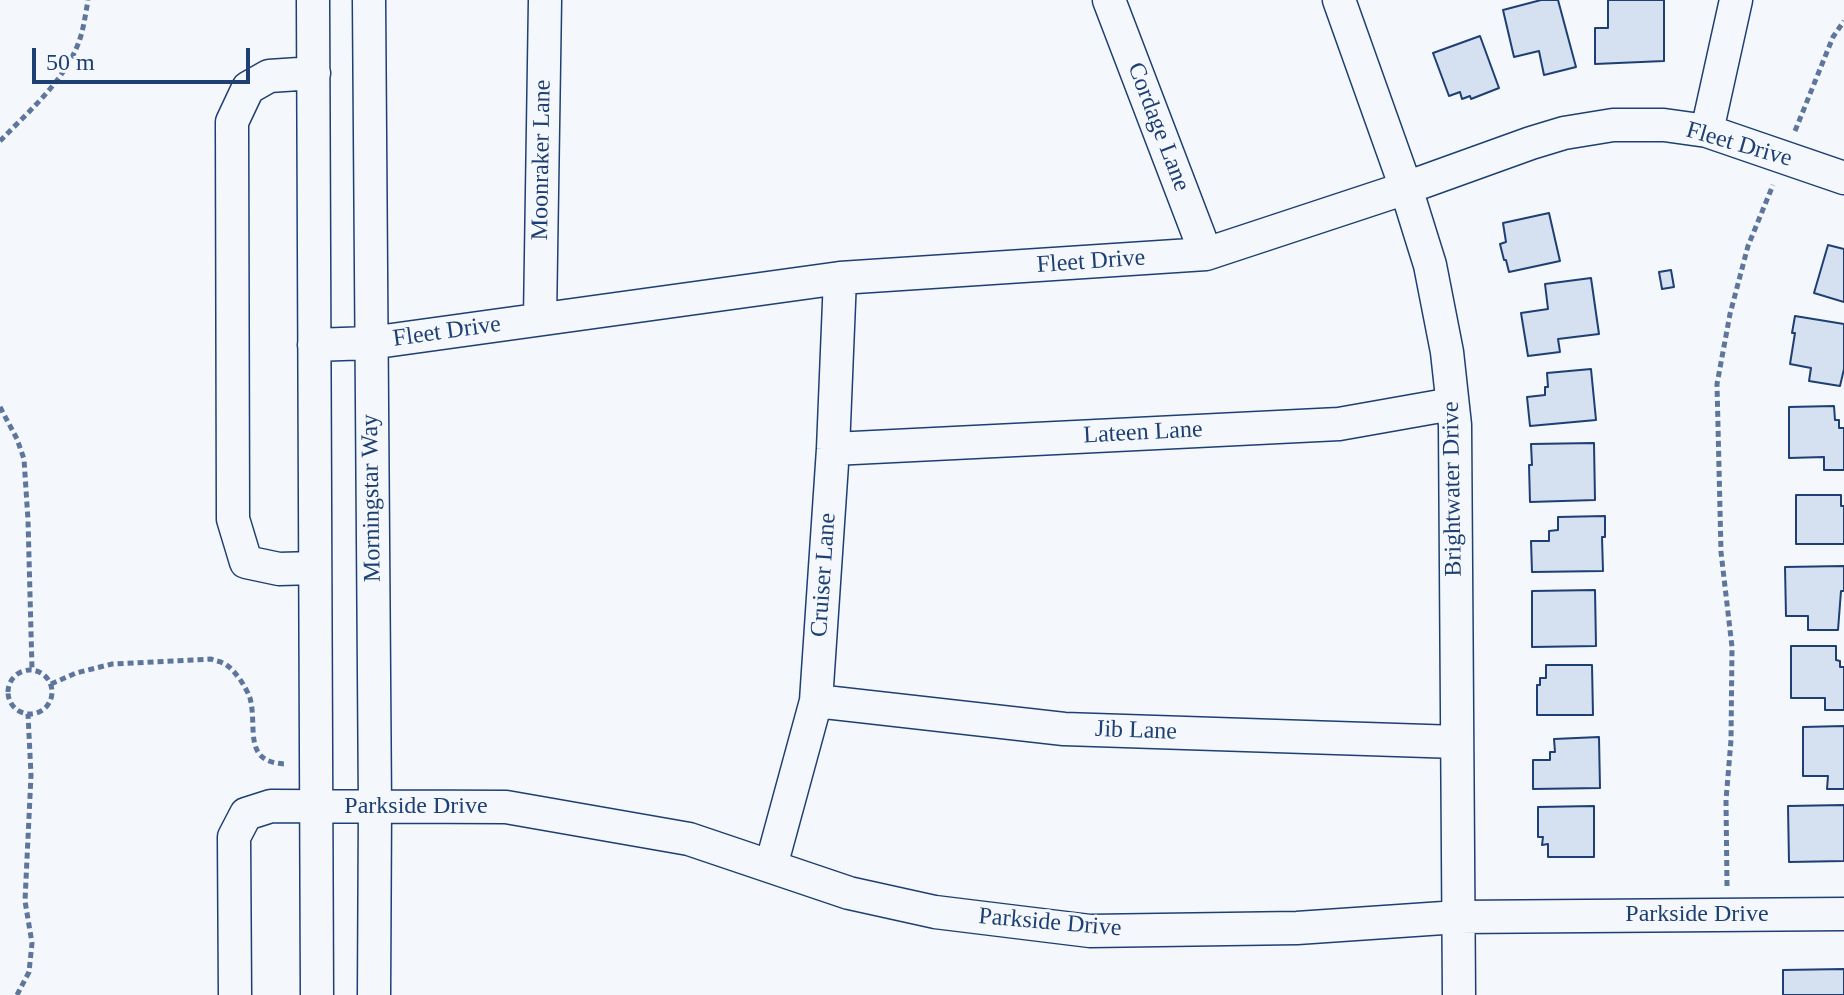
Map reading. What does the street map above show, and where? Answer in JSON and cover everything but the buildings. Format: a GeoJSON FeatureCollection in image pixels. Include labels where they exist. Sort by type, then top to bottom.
{"type":"FeatureCollection","features":[{"type":"Feature","properties":{"kind":"street"},"geometry":{"type":"LineString","coordinates":[[313,0],[317,995]]}},
{"type":"Feature","properties":{"kind":"street","name":"Morningstar Way"},"geometry":{"type":"LineString","coordinates":[[369,0],[374,995]]}},
{"type":"Feature","properties":{"kind":"street","name":"Moonraker Lane"},"geometry":{"type":"LineString","coordinates":[[540,319],[545,0]]}},
{"type":"Feature","properties":{"kind":"street","name":"Cordage Lane"},"geometry":{"type":"LineString","coordinates":[[1109,0],[1206,254]]}},
{"type":"Feature","properties":{"kind":"street","name":"Brightwater Drive"},"geometry":{"type":"LineString","coordinates":[[1339,0],[1430,265],[1447,352],[1455,425],[1459,995]]}},
{"type":"Feature","properties":{"kind":"street"},"geometry":{"type":"LineString","coordinates":[[1707,131],[1736,0]]}},
{"type":"Feature","properties":{"kind":"street"},"geometry":{"type":"LineString","coordinates":[[314,73],[269,76],[248,88],[232,122],[233,519],[246,562],[279,569],[315,568]]}},
{"type":"Feature","properties":{"kind":"street","name":"Fleet Drive"},"geometry":{"type":"LineString","coordinates":[[314,345],[370,343],[840,278],[1206,254],[1531,143],[1564,133],[1613,125],[1664,125],[1707,131],[1844,178]]}},
{"type":"Feature","properties":{"kind":"street","name":"Cruiser Lane"},"geometry":{"type":"LineString","coordinates":[[771,866],[816,701],[833,449],[840,278]]}},
{"type":"Feature","properties":{"kind":"street","name":"Lateen Lane"},"geometry":{"type":"LineString","coordinates":[[833,449],[1339,424],[1452,404]]}},
{"type":"Feature","properties":{"kind":"street","name":"Jib Lane"},"geometry":{"type":"LineString","coordinates":[[816,701],[1064,729],[1457,742]]}},
{"type":"Feature","properties":{"kind":"street","name":"Parkside Drive"},"geometry":{"type":"LineString","coordinates":[[235,995],[234,837],[246,814],[271,806],[506,807],[689,839],[849,893],[935,912],[1090,931],[1297,928],[1458,917],[1844,914]]}},
{"type":"Feature","properties":{"kind":"path"},"geometry":{"type":"LineString","coordinates":[[0,141],[60,77],[76,49],[85,23],[88,0]]}},
{"type":"Feature","properties":{"kind":"path"},"geometry":{"type":"LineString","coordinates":[[1728,915],[1726,800],[1731,740],[1732,647],[1721,552],[1717,384],[1730,314],[1748,246],[1833,37],[1844,21]]}},
{"type":"Feature","properties":{"kind":"path"},"geometry":{"type":"LineString","coordinates":[[0,407],[24,459],[32,669]]}},
{"type":"Feature","properties":{"kind":"path"},"geometry":{"type":"LineString","coordinates":[[51,684],[76,673],[112,664],[211,659],[225,664],[240,680],[250,698],[254,740],[261,756],[272,764],[316,764]]}},
{"type":"Feature","properties":{"kind":"path"},"geometry":{"type":"LineString","coordinates":[[32,669],[41,672],[51,684],[52,693],[46,707],[40,712],[28,714],[15,708],[4,693],[17,673],[32,669]]}},
{"type":"Feature","properties":{"kind":"path"},"geometry":{"type":"LineString","coordinates":[[17,995],[29,972],[32,943],[25,901],[31,775],[28,714]]}}]}
